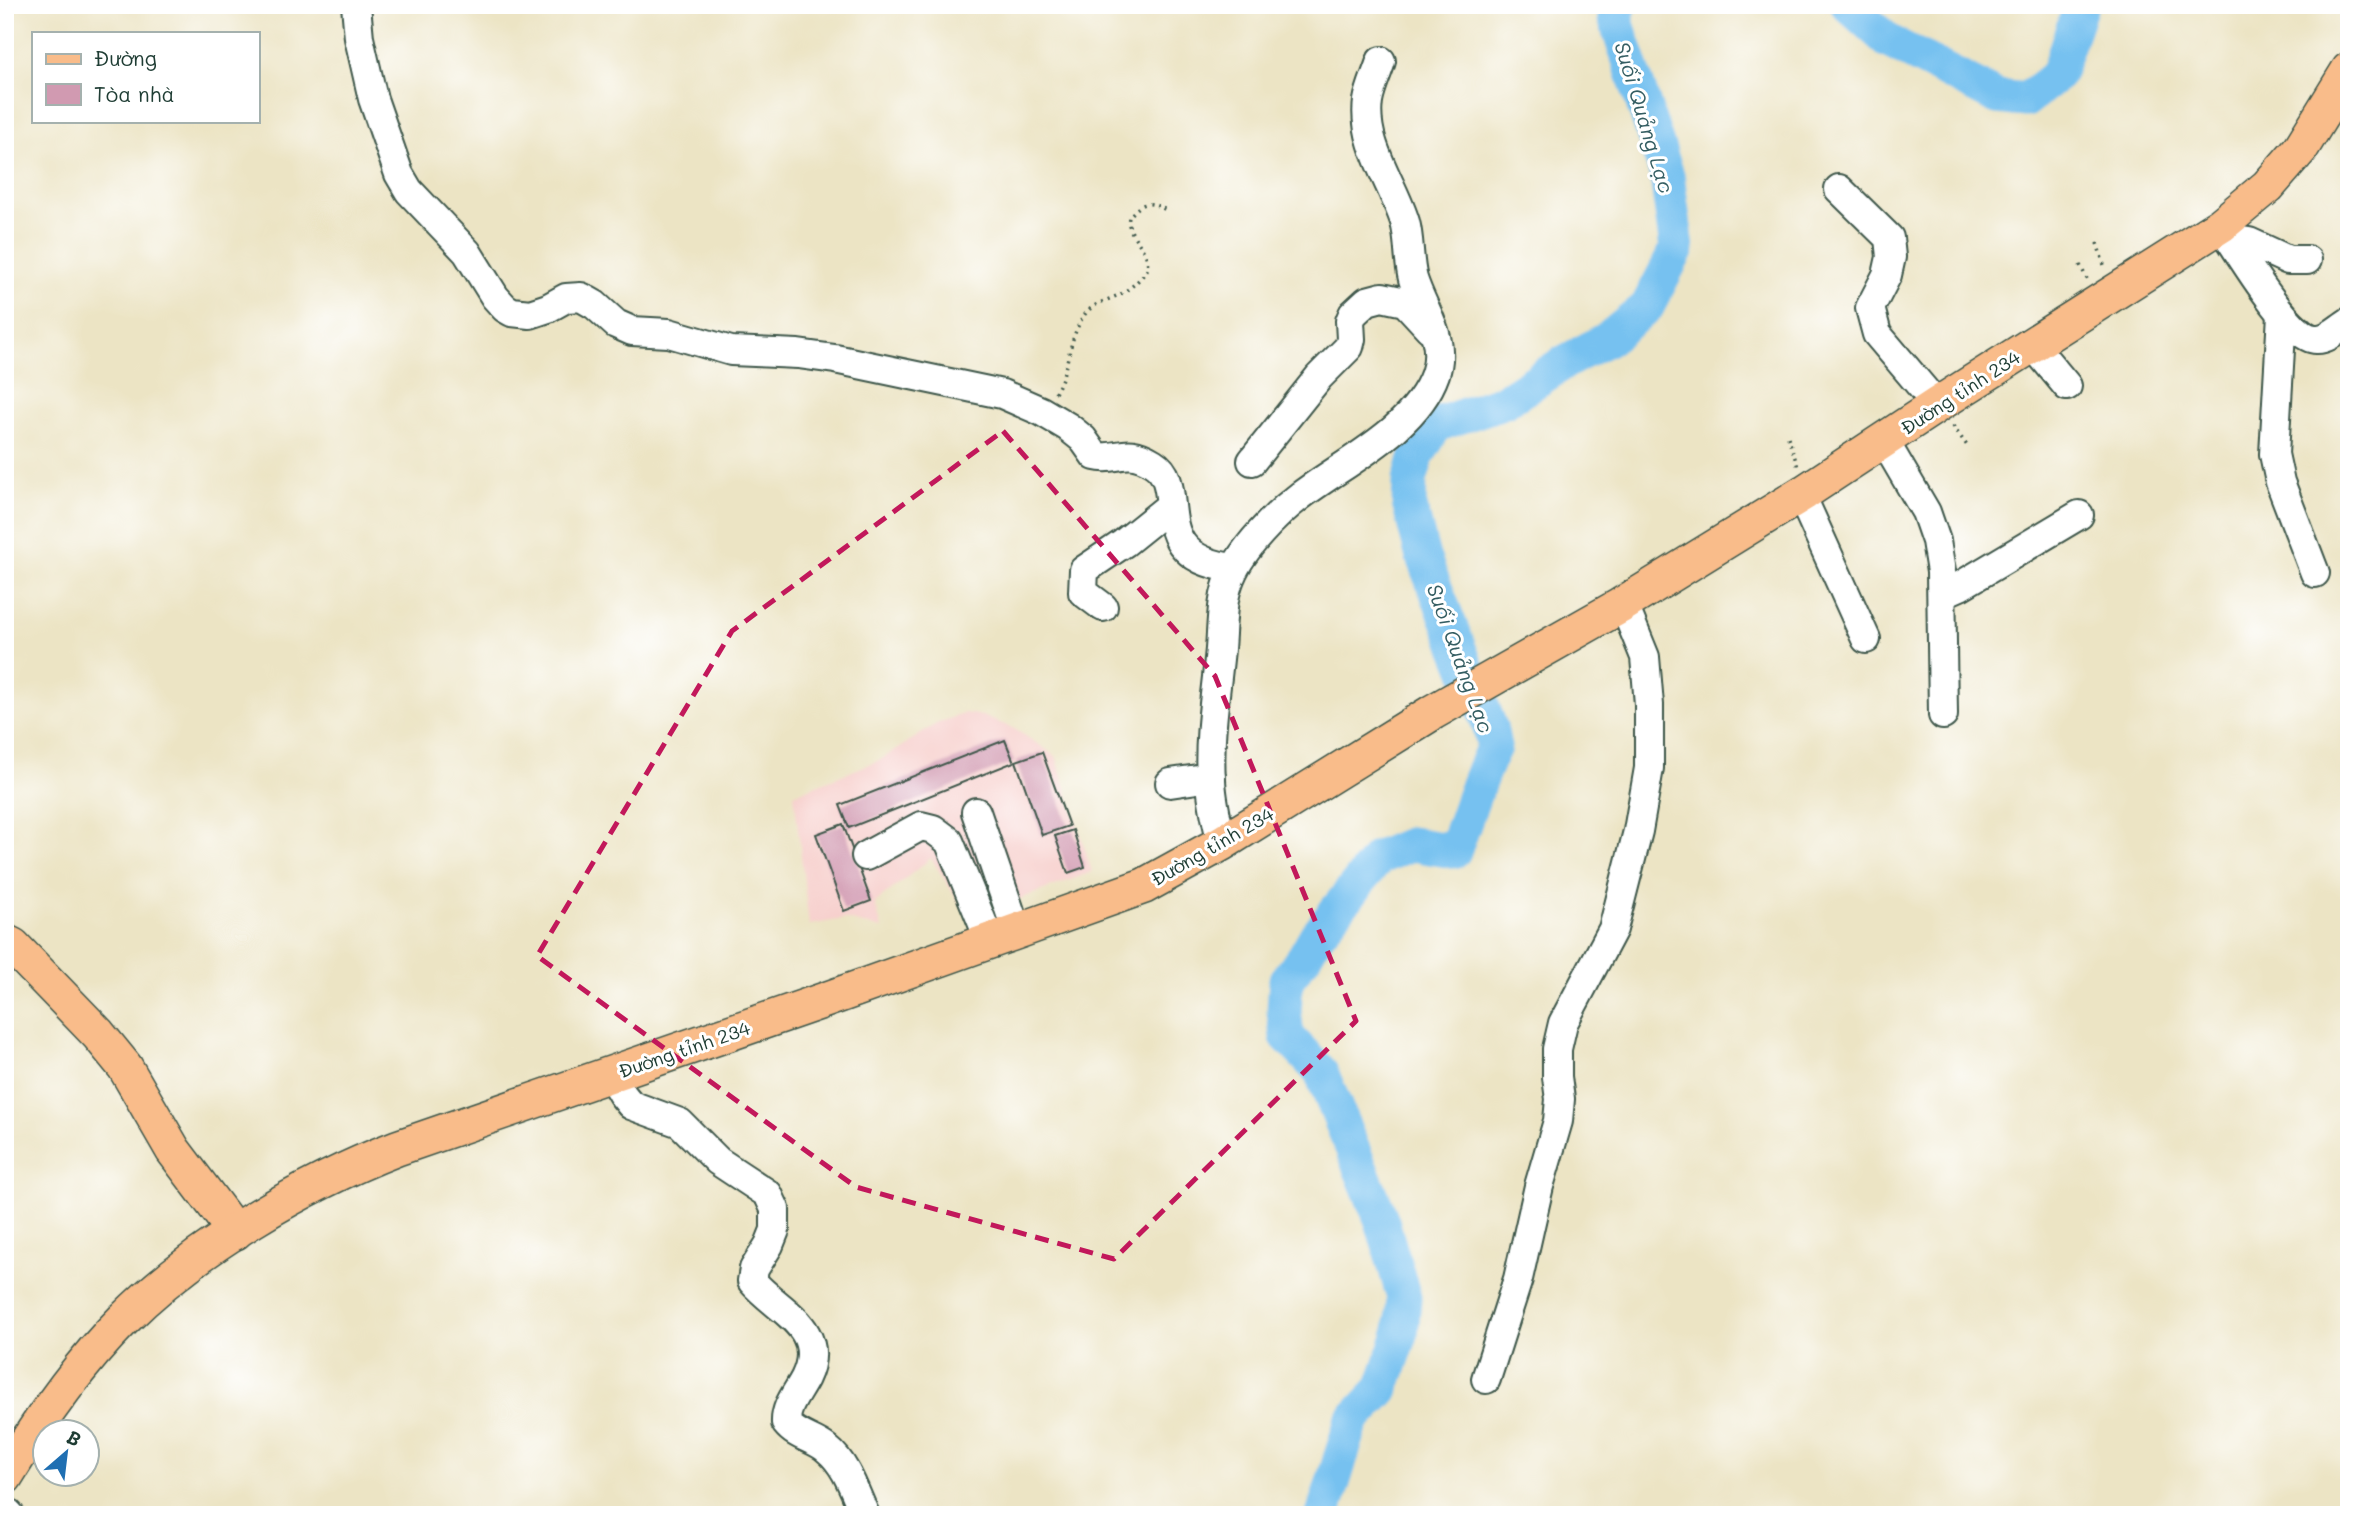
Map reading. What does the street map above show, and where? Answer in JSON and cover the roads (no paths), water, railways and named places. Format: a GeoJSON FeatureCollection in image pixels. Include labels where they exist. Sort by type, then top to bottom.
{"type":"FeatureCollection","features":[{"type":"Feature","properties":{"kind":"main road","name":"Đường tỉnh 234"},"geometry":{"type":"LineString","coordinates":[[11,1454],[124,1319],[190,1263],[287,1200],[360,1162],[1128,893],[1222,843],[1433,712],[1619,606],[1801,495],[2033,345],[2227,235],[2301,148],[2349,69]]}},
{"type":"Feature","properties":{"kind":"main road"},"geometry":{"type":"LineString","coordinates":[[5,942],[13,946],[98,1034],[118,1059],[173,1150],[235,1232]]}},
{"type":"Feature","properties":{"kind":"street"},"geometry":{"type":"LineString","coordinates":[[356,5],[359,38],[373,99],[399,174],[409,191],[467,252],[505,308],[512,312],[530,314],[566,299],[581,297],[595,305],[616,324],[632,331],[669,333],[731,351],[835,359],[1002,394],[1041,411],[1077,433],[1095,456],[1101,458],[1130,453],[1159,467],[1166,476],[1174,528],[1184,545],[1199,558],[1234,568]]}},
{"type":"Feature","properties":{"kind":"street"},"geometry":{"type":"LineString","coordinates":[[1222,843],[1213,806],[1213,727],[1225,594],[1234,568],[1287,506],[1413,412],[1435,375],[1439,353],[1428,311],[1413,280],[1404,218],[1379,159],[1369,125],[1368,101],[1381,61]]}},
{"type":"Feature","properties":{"kind":"street"},"geometry":{"type":"LineString","coordinates":[[1839,189],[1889,238],[1891,257],[1886,275],[1870,308],[1877,334],[1937,405]]}},
{"type":"Feature","properties":{"kind":"street"},"geometry":{"type":"LineString","coordinates":[[2227,235],[2288,260],[2307,260]]}},
{"type":"Feature","properties":{"kind":"street"},"geometry":{"type":"LineString","coordinates":[[2227,235],[2282,314],[2303,335],[2317,340],[2333,334],[2349,321]]}},
{"type":"Feature","properties":{"kind":"street"},"geometry":{"type":"LineString","coordinates":[[1252,461],[1319,377],[1349,347],[1350,321],[1353,314],[1367,301],[1382,298],[1405,302],[1435,336]]}},
{"type":"Feature","properties":{"kind":"street"},"geometry":{"type":"LineString","coordinates":[[2282,314],[2274,454],[2280,482],[2315,573]]}},
{"type":"Feature","properties":{"kind":"street"},"geometry":{"type":"LineString","coordinates":[[2033,345],[2067,386]]}},
{"type":"Feature","properties":{"kind":"street"},"geometry":{"type":"LineString","coordinates":[[1885,442],[1926,512],[1936,541],[1941,572],[1944,715]]}},
{"type":"Feature","properties":{"kind":"street"},"geometry":{"type":"LineString","coordinates":[[1801,495],[1866,639]]}},
{"type":"Feature","properties":{"kind":"street"},"geometry":{"type":"LineString","coordinates":[[1103,607],[1083,592],[1084,570],[1124,543],[1170,506]]}},
{"type":"Feature","properties":{"kind":"street"},"geometry":{"type":"LineString","coordinates":[[1942,594],[2079,515]]}},
{"type":"Feature","properties":{"kind":"street"},"geometry":{"type":"LineString","coordinates":[[1486,1379],[1518,1279],[1539,1186],[1558,1121],[1560,1099],[1557,1049],[1563,1023],[1613,929],[1638,831],[1649,768],[1649,705],[1645,657],[1630,620],[1619,606]]}},
{"type":"Feature","properties":{"kind":"street"},"geometry":{"type":"LineString","coordinates":[[1170,783],[1211,777]]}},
{"type":"Feature","properties":{"kind":"street"},"geometry":{"type":"LineString","coordinates":[[975,813],[1003,936]]}},
{"type":"Feature","properties":{"kind":"street"},"geometry":{"type":"LineString","coordinates":[[866,856],[921,826],[943,835],[1003,936]]}},
{"type":"Feature","properties":{"kind":"street"},"geometry":{"type":"LineString","coordinates":[[611,1074],[631,1105],[680,1123],[718,1161],[762,1188],[773,1201],[775,1230],[752,1273],[752,1281],[796,1320],[809,1340],[810,1352],[809,1369],[788,1407],[786,1423],[794,1431],[830,1451],[852,1484],[865,1515]]}},
{"type":"Feature","properties":{"kind":"street"},"geometry":{"type":"LineString","coordinates":[[5,1510],[10,1515]]}},
{"type":"Feature","properties":{"kind":"waterway","name":"Suối Quảng Lạc"},"geometry":{"type":"LineString","coordinates":[[1323,1515],[1352,1421],[1382,1389],[1401,1334],[1404,1298],[1382,1221],[1321,1072],[1287,1036],[1284,1011],[1286,980],[1316,936],[1378,858],[1411,844],[1454,851],[1494,747],[1490,727],[1423,557],[1409,503],[1410,480],[1417,456],[1436,425],[1505,401],[1565,362],[1609,338],[1647,307],[1677,249],[1667,175],[1615,18],[1619,5]]}},
{"type":"Feature","properties":{"kind":"waterway","name":"Suối Quảng Lạc"},"geometry":{"type":"LineString","coordinates":[[1848,5],[1888,41],[1997,97],[2026,100],[2057,75],[2081,5]]}}]}
